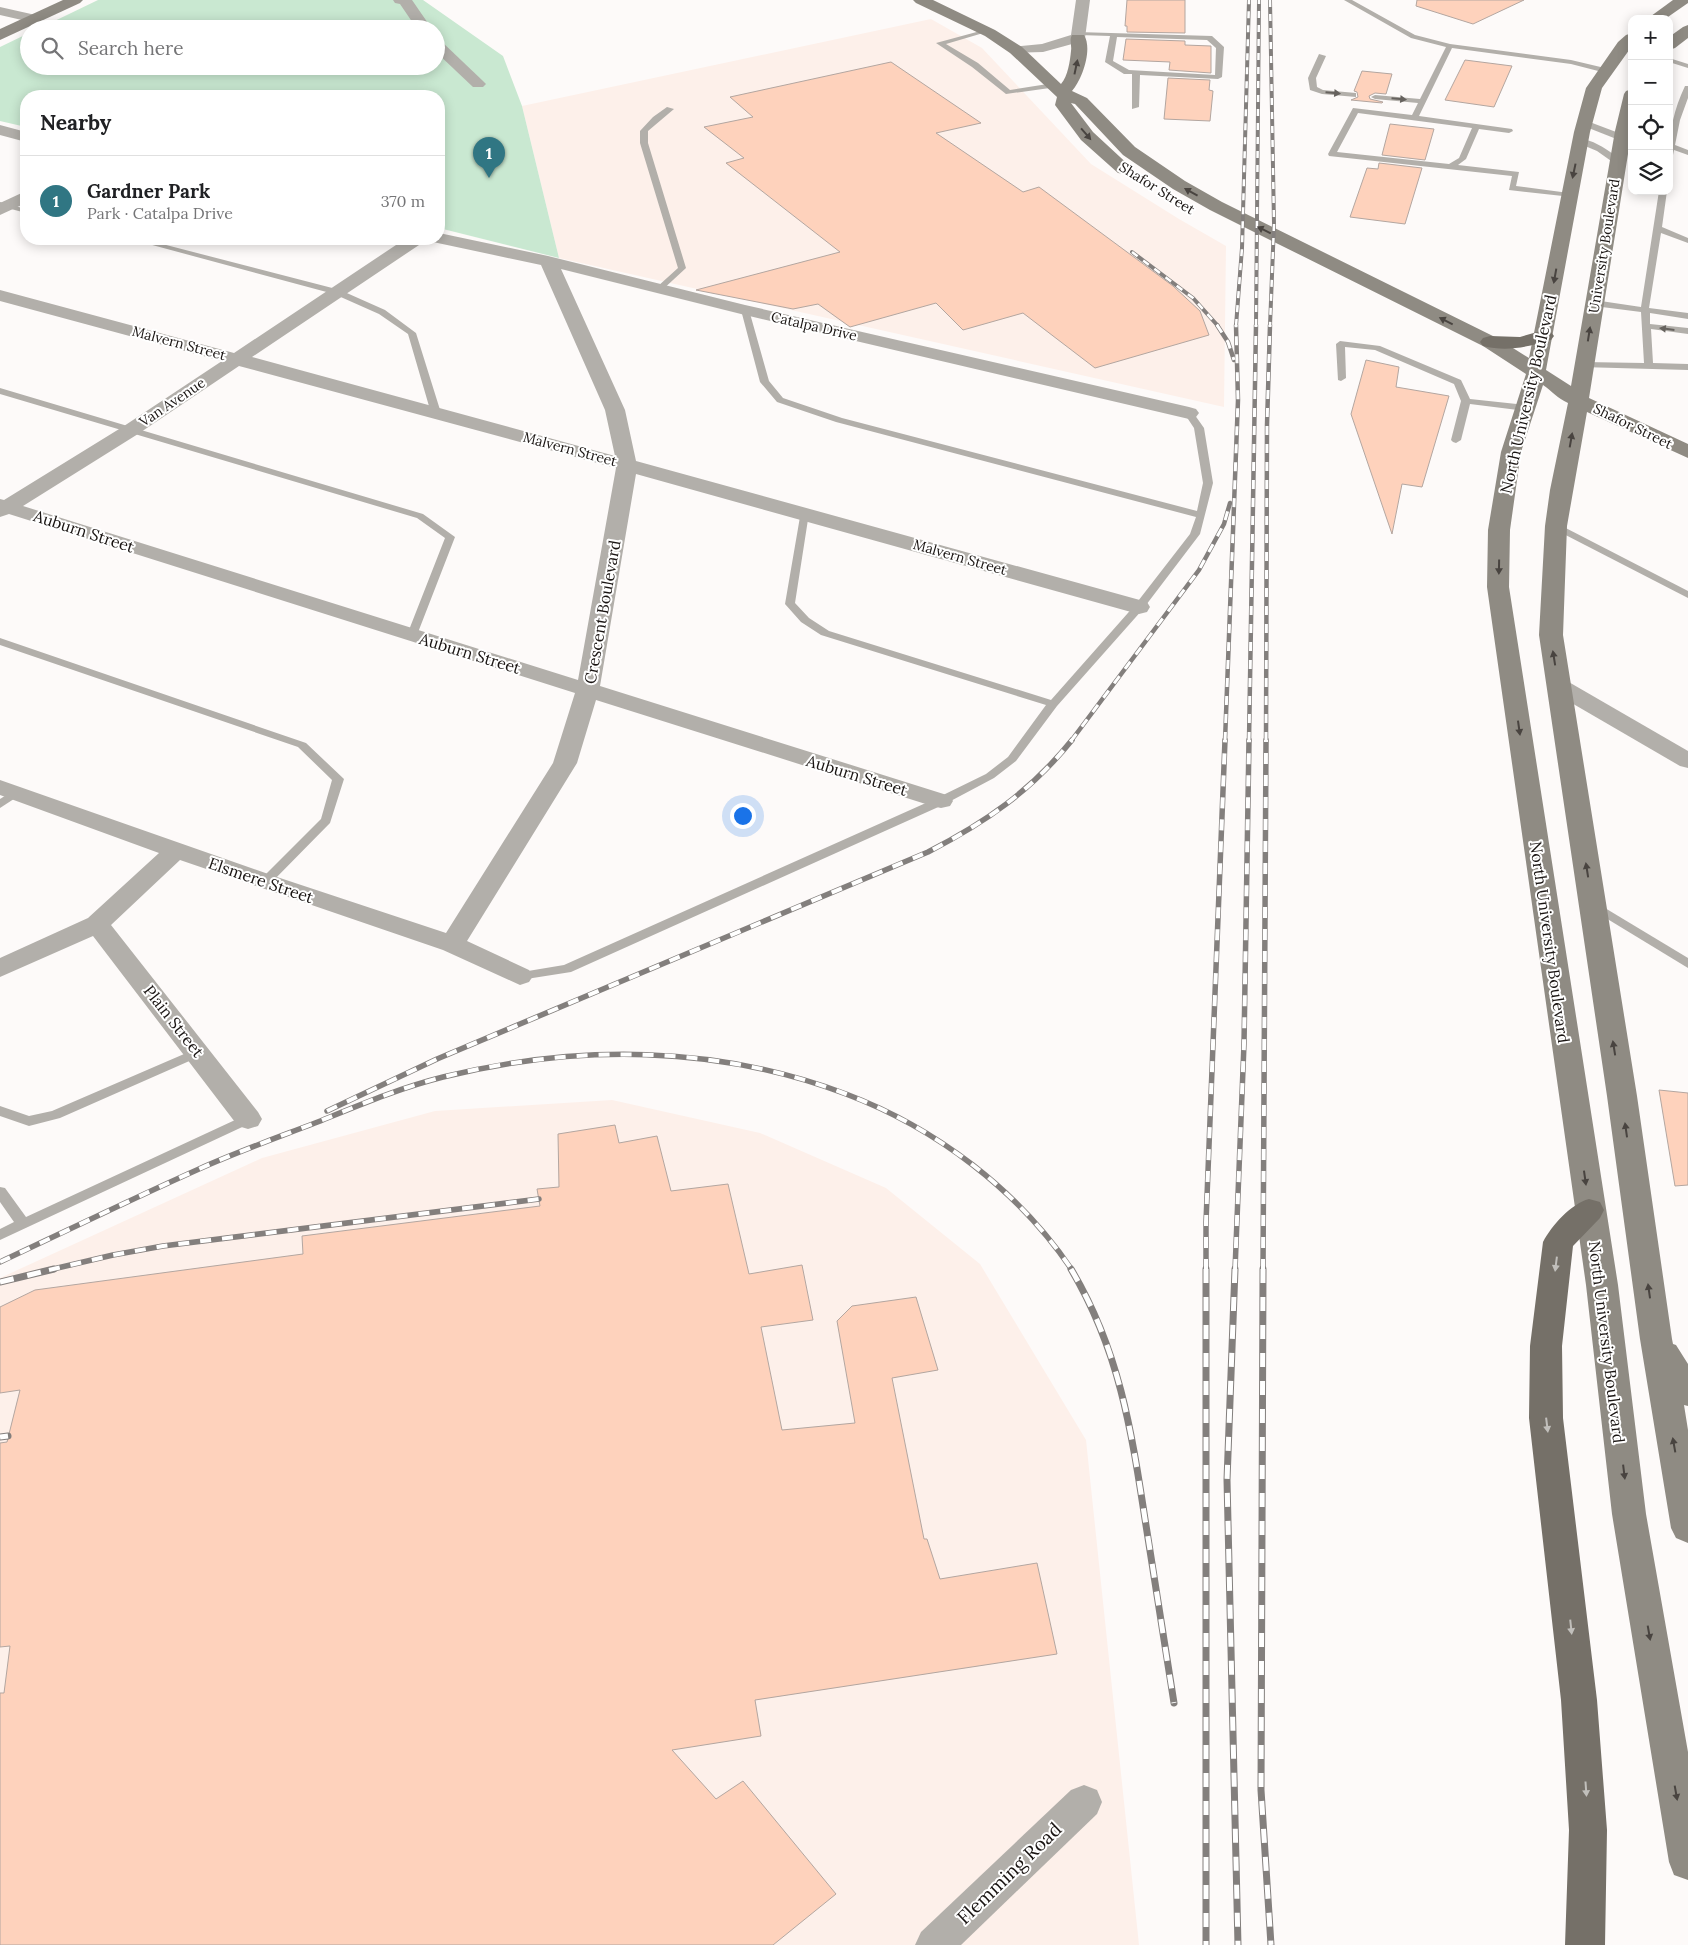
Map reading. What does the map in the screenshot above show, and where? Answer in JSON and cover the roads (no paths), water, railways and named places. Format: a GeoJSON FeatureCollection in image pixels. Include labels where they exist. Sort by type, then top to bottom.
{"type":"FeatureCollection","features":[{"type":"Feature","properties":{"kind":"main road"},"geometry":{"type":"LineString","coordinates":[[35,19],[76,0]]}},
{"type":"Feature","properties":{"kind":"main road"},"geometry":{"type":"LineString","coordinates":[[921,0],[986,31],[1016,50],[1058,89],[1073,80],[1079,50],[1079,35]]}},
{"type":"Feature","properties":{"kind":"main road"},"geometry":{"type":"LineString","coordinates":[[1660,15],[1683,0]]}},
{"type":"Feature","properties":{"kind":"main road"},"geometry":{"type":"LineString","coordinates":[[0,35],[20,26]]}},
{"type":"Feature","properties":{"kind":"main road"},"geometry":{"type":"LineString","coordinates":[[1673,42],[1688,30]]}},
{"type":"Feature","properties":{"kind":"main road","name":"North University Boulevard"},"geometry":{"type":"LineString","coordinates":[[1628,42],[1594,88],[1584,123],[1533,387],[1512,452],[1501,518],[1498,587],[1589,1210],[1602,1285],[1629,1514],[1688,1862]]}},
{"type":"Feature","properties":{"kind":"main road","name":"Shafor Street"},"geometry":{"type":"LineString","coordinates":[[1058,89],[1063,105],[1087,136],[1113,161],[1141,181]]}},
{"type":"Feature","properties":{"kind":"main road","name":"Shafor Street"},"geometry":{"type":"LineString","coordinates":[[1058,89],[1081,101],[1129,151],[1179,185],[1216,206],[1490,342],[1533,387]]}},
{"type":"Feature","properties":{"kind":"main road","name":"University Boulevard"},"geometry":{"type":"LineString","coordinates":[[1579,400],[1617,161],[1627,139],[1631,105]]}},
{"type":"Feature","properties":{"kind":"main road","name":"Shafor Street"},"geometry":{"type":"LineString","coordinates":[[1165,196],[1211,222]]}},
{"type":"Feature","properties":{"kind":"main road"},"geometry":{"type":"LineString","coordinates":[[1230,232],[1265,250]]}},
{"type":"Feature","properties":{"kind":"main road"},"geometry":{"type":"LineString","coordinates":[[1283,259],[1319,277]]}},
{"type":"Feature","properties":{"kind":"main road","name":"Shafor Street"},"geometry":{"type":"LineString","coordinates":[[1423,329],[1533,387],[1579,400],[1688,452]]}},
{"type":"Feature","properties":{"kind":"main road"},"geometry":{"type":"LineString","coordinates":[[1490,342],[1522,343],[1544,336]]}},
{"type":"Feature","properties":{"kind":"main road"},"geometry":{"type":"LineString","coordinates":[[1579,400],[1561,490],[1556,526],[1551,635],[1656,1339],[1688,1528]]}},
{"type":"Feature","properties":{"kind":"main road"},"geometry":{"type":"LineString","coordinates":[[1585,1945],[1588,1830],[1579,1700],[1546,1418],[1546,1346],[1558,1242],[1589,1210]]}},
{"type":"Feature","properties":{"kind":"main road"},"geometry":{"type":"LineString","coordinates":[[1656,1339],[1688,1393]]}},
{"type":"Feature","properties":{"kind":"street"},"geometry":{"type":"LineString","coordinates":[[400,0],[404,1],[418,20]]}},
{"type":"Feature","properties":{"kind":"street"},"geometry":{"type":"LineString","coordinates":[[1016,50],[1042,48],[1079,35],[1083,0]]}},
{"type":"Feature","properties":{"kind":"street"},"geometry":{"type":"LineString","coordinates":[[0,11],[35,19]]}},
{"type":"Feature","properties":{"kind":"street"},"geometry":{"type":"LineString","coordinates":[[445,53],[478,84]]}},
{"type":"Feature","properties":{"kind":"street"},"geometry":{"type":"LineString","coordinates":[[0,130],[20,135]]}},
{"type":"Feature","properties":{"kind":"street"},"geometry":{"type":"LineString","coordinates":[[3,207],[20,199]]}},
{"type":"Feature","properties":{"kind":"street","name":"Catalpa Drive"},"geometry":{"type":"LineString","coordinates":[[445,239],[548,261],[745,310],[1189,414]]}},
{"type":"Feature","properties":{"kind":"street","name":"Van Avenue"},"geometry":{"type":"LineString","coordinates":[[2,508],[131,430],[407,245]]}},
{"type":"Feature","properties":{"kind":"street","name":"Crescent Boulevard"},"geometry":{"type":"LineString","coordinates":[[452,944],[565,763],[588,690],[627,465],[615,410],[548,261]]}},
{"type":"Feature","properties":{"kind":"street","name":"Malvern Street"},"geometry":{"type":"LineString","coordinates":[[0,295],[804,513],[1139,607]]}},
{"type":"Feature","properties":{"kind":"street","name":"Auburn Street"},"geometry":{"type":"LineString","coordinates":[[2,508],[941,801]]}},
{"type":"Feature","properties":{"kind":"street"},"geometry":{"type":"LineString","coordinates":[[1559,686],[1688,761]]}},
{"type":"Feature","properties":{"kind":"street","name":"Elsmere Street"},"geometry":{"type":"LineString","coordinates":[[5,794],[452,944],[520,976]]}},
{"type":"Feature","properties":{"kind":"street"},"geometry":{"type":"LineString","coordinates":[[0,968],[97,924],[175,851]]}},
{"type":"Feature","properties":{"kind":"street","name":"Plain Street"},"geometry":{"type":"LineString","coordinates":[[97,924],[248,1119]]}},
{"type":"Feature","properties":{"kind":"street","name":"Flemming Road"},"geometry":{"type":"LineString","coordinates":[[934,1945],[1084,1802]]}},
{"type":"Feature","properties":{"kind":"lane"},"geometry":{"type":"LineString","coordinates":[[1347,0],[1413,37],[1450,46],[1571,62],[1606,71]]}},
{"type":"Feature","properties":{"kind":"lane"},"geometry":{"type":"LineString","coordinates":[[986,31],[940,43],[975,65],[1009,92],[1058,89]]}},
{"type":"Feature","properties":{"kind":"lane"},"geometry":{"type":"LineString","coordinates":[[1079,35],[1114,35],[1209,38],[1220,47],[1218,77],[1127,72],[1109,62],[1114,35]]}},
{"type":"Feature","properties":{"kind":"lane"},"geometry":{"type":"LineString","coordinates":[[1415,117],[1450,46]]}},
{"type":"Feature","properties":{"kind":"lane"},"geometry":{"type":"LineString","coordinates":[[1322,56],[1312,78],[1313,88],[1322,92],[1353,95]]}},
{"type":"Feature","properties":{"kind":"lane"},"geometry":{"type":"LineString","coordinates":[[1673,61],[1688,66]]}},
{"type":"Feature","properties":{"kind":"lane"},"geometry":{"type":"LineString","coordinates":[[1135,108],[1136,72]]}},
{"type":"Feature","properties":{"kind":"lane"},"geometry":{"type":"LineString","coordinates":[[1673,134],[1676,120],[1688,88]]}},
{"type":"Feature","properties":{"kind":"lane"},"geometry":{"type":"LineString","coordinates":[[1375,97],[1422,101]]}},
{"type":"Feature","properties":{"kind":"lane"},"geometry":{"type":"LineString","coordinates":[[660,289],[682,268],[644,143],[644,131],[670,109]]}},
{"type":"Feature","properties":{"kind":"lane"},"geometry":{"type":"LineString","coordinates":[[1509,131],[1356,110],[1332,154],[1516,174],[1512,188],[1569,195]]}},
{"type":"Feature","properties":{"kind":"lane"},"geometry":{"type":"LineString","coordinates":[[1584,123],[1627,139]]}},
{"type":"Feature","properties":{"kind":"lane"},"geometry":{"type":"LineString","coordinates":[[1450,167],[1462,159],[1478,126]]}},
{"type":"Feature","properties":{"kind":"lane"},"geometry":{"type":"LineString","coordinates":[[1581,141],[1600,149],[1617,161]]}},
{"type":"Feature","properties":{"kind":"lane"},"geometry":{"type":"LineString","coordinates":[[1673,150],[1688,153]]}},
{"type":"Feature","properties":{"kind":"lane"},"geometry":{"type":"LineString","coordinates":[[1649,366],[1645,309],[1663,195]]}},
{"type":"Feature","properties":{"kind":"lane"},"geometry":{"type":"LineString","coordinates":[[3,207],[20,210]]}},
{"type":"Feature","properties":{"kind":"lane"},"geometry":{"type":"LineString","coordinates":[[1658,228],[1688,241]]}},
{"type":"Feature","properties":{"kind":"lane"},"geometry":{"type":"LineString","coordinates":[[157,245],[337,292],[382,312],[412,333],[436,413]]}},
{"type":"Feature","properties":{"kind":"lane"},"geometry":{"type":"LineString","coordinates":[[1594,303],[1688,316]]}},
{"type":"Feature","properties":{"kind":"lane"},"geometry":{"type":"LineString","coordinates":[[745,310],[765,382],[780,400],[839,420],[1201,515]]}},
{"type":"Feature","properties":{"kind":"lane"},"geometry":{"type":"LineString","coordinates":[[1646,326],[1688,331]]}},
{"type":"Feature","properties":{"kind":"lane"},"geometry":{"type":"LineString","coordinates":[[1341,378],[1340,344],[1377,348],[1458,382],[1466,401],[1456,440]]}},
{"type":"Feature","properties":{"kind":"lane"},"geometry":{"type":"LineString","coordinates":[[1584,365],[1688,367]]}},
{"type":"Feature","properties":{"kind":"lane"},"geometry":{"type":"LineString","coordinates":[[1466,401],[1533,387]]}},
{"type":"Feature","properties":{"kind":"lane"},"geometry":{"type":"LineString","coordinates":[[0,390],[420,516],[450,537],[412,635]]}},
{"type":"Feature","properties":{"kind":"lane"},"geometry":{"type":"LineString","coordinates":[[520,976],[567,969],[941,801],[990,776],[1012,759],[1053,704],[1139,607],[1195,534],[1208,483],[1199,428],[1189,414]]}},
{"type":"Feature","properties":{"kind":"lane"},"geometry":{"type":"LineString","coordinates":[[804,513],[790,604],[805,620],[825,633],[1053,704]]}},
{"type":"Feature","properties":{"kind":"lane"},"geometry":{"type":"LineString","coordinates":[[1556,526],[1688,595]]}},
{"type":"Feature","properties":{"kind":"lane"},"geometry":{"type":"LineString","coordinates":[[0,641],[302,745],[338,779],[336,787],[326,820],[265,882]]}},
{"type":"Feature","properties":{"kind":"lane"},"geometry":{"type":"LineString","coordinates":[[1592,904],[1688,964]]}},
{"type":"Feature","properties":{"kind":"lane"},"geometry":{"type":"LineString","coordinates":[[0,1112],[28,1121],[54,1115],[198,1052]]}},
{"type":"Feature","properties":{"kind":"lane"},"geometry":{"type":"LineString","coordinates":[[0,1235],[248,1119]]}},
{"type":"Feature","properties":{"kind":"lane"},"geometry":{"type":"LineString","coordinates":[[0,1192],[23,1224]]}},
{"type":"Feature","properties":{"kind":"railway"},"geometry":{"type":"LineString","coordinates":[[1236,326],[1242,248],[1249,0]]}},
{"type":"Feature","properties":{"kind":"railway"},"geometry":{"type":"LineString","coordinates":[[1256,326],[1259,0]]}},
{"type":"Feature","properties":{"kind":"railway"},"geometry":{"type":"LineString","coordinates":[[1270,0],[1274,224],[1270,326]]}},
{"type":"Feature","properties":{"kind":"railway"},"geometry":{"type":"LineString","coordinates":[[1132,252],[1193,298],[1218,326]]}},
{"type":"Feature","properties":{"kind":"railway"},"geometry":{"type":"LineString","coordinates":[[1217,325],[1228,342],[1234,360]]}},
{"type":"Feature","properties":{"kind":"railway"},"geometry":{"type":"LineString","coordinates":[[1249,741],[1256,325]]}},
{"type":"Feature","properties":{"kind":"railway"},"geometry":{"type":"LineString","coordinates":[[1266,741],[1267,425],[1270,325]]}},
{"type":"Feature","properties":{"kind":"railway"},"geometry":{"type":"LineString","coordinates":[[1225,741],[1238,400],[1236,326]]}},
{"type":"Feature","properties":{"kind":"railway"},"geometry":{"type":"LineString","coordinates":[[1071,741],[1199,570],[1224,524],[1230,503]]}},
{"type":"Feature","properties":{"kind":"railway"},"geometry":{"type":"LineString","coordinates":[[327,1111],[437,1059],[928,852],[969,829],[1006,804],[1040,775],[1072,740]]}},
{"type":"Feature","properties":{"kind":"railway"},"geometry":{"type":"LineString","coordinates":[[1206,1945],[1206,1222],[1225,740]]}},
{"type":"Feature","properties":{"kind":"railway"},"geometry":{"type":"LineString","coordinates":[[1235,1270],[1244,1044],[1249,740]]}},
{"type":"Feature","properties":{"kind":"railway"},"geometry":{"type":"LineString","coordinates":[[1263,1270],[1266,740]]}},
{"type":"Feature","properties":{"kind":"railway"},"geometry":{"type":"LineString","coordinates":[[0,1262],[213,1163],[410,1086],[493,1066],[544,1059],[595,1055],[646,1055],[697,1058],[747,1066],[797,1078],[846,1094],[879,1108],[943,1144],[1000,1188],[1027,1214],[1072,1270]]}},
{"type":"Feature","properties":{"kind":"railway"},"geometry":{"type":"LineString","coordinates":[[49,1270],[163,1246],[539,1199]]}},
{"type":"Feature","properties":{"kind":"railway"},"geometry":{"type":"LineString","coordinates":[[0,1282],[54,1269]]}},
{"type":"Feature","properties":{"kind":"railway"},"geometry":{"type":"LineString","coordinates":[[1071,1269],[1101,1329],[1121,1390],[1134,1453],[1174,1703]]}},
{"type":"Feature","properties":{"kind":"railway"},"geometry":{"type":"LineString","coordinates":[[1235,1269],[1227,1480],[1238,1945]]}},
{"type":"Feature","properties":{"kind":"railway"},"geometry":{"type":"LineString","coordinates":[[1263,1269],[1261,1790],[1271,1945]]}},
{"type":"Feature","properties":{"kind":"railway"},"geometry":{"type":"LineString","coordinates":[[0,1437],[8,1436]]}},
{"type":"Feature","properties":{"kind":"place","name":"Gardner Park"},"geometry":{"type":"Point","coordinates":[489,178]}}]}
